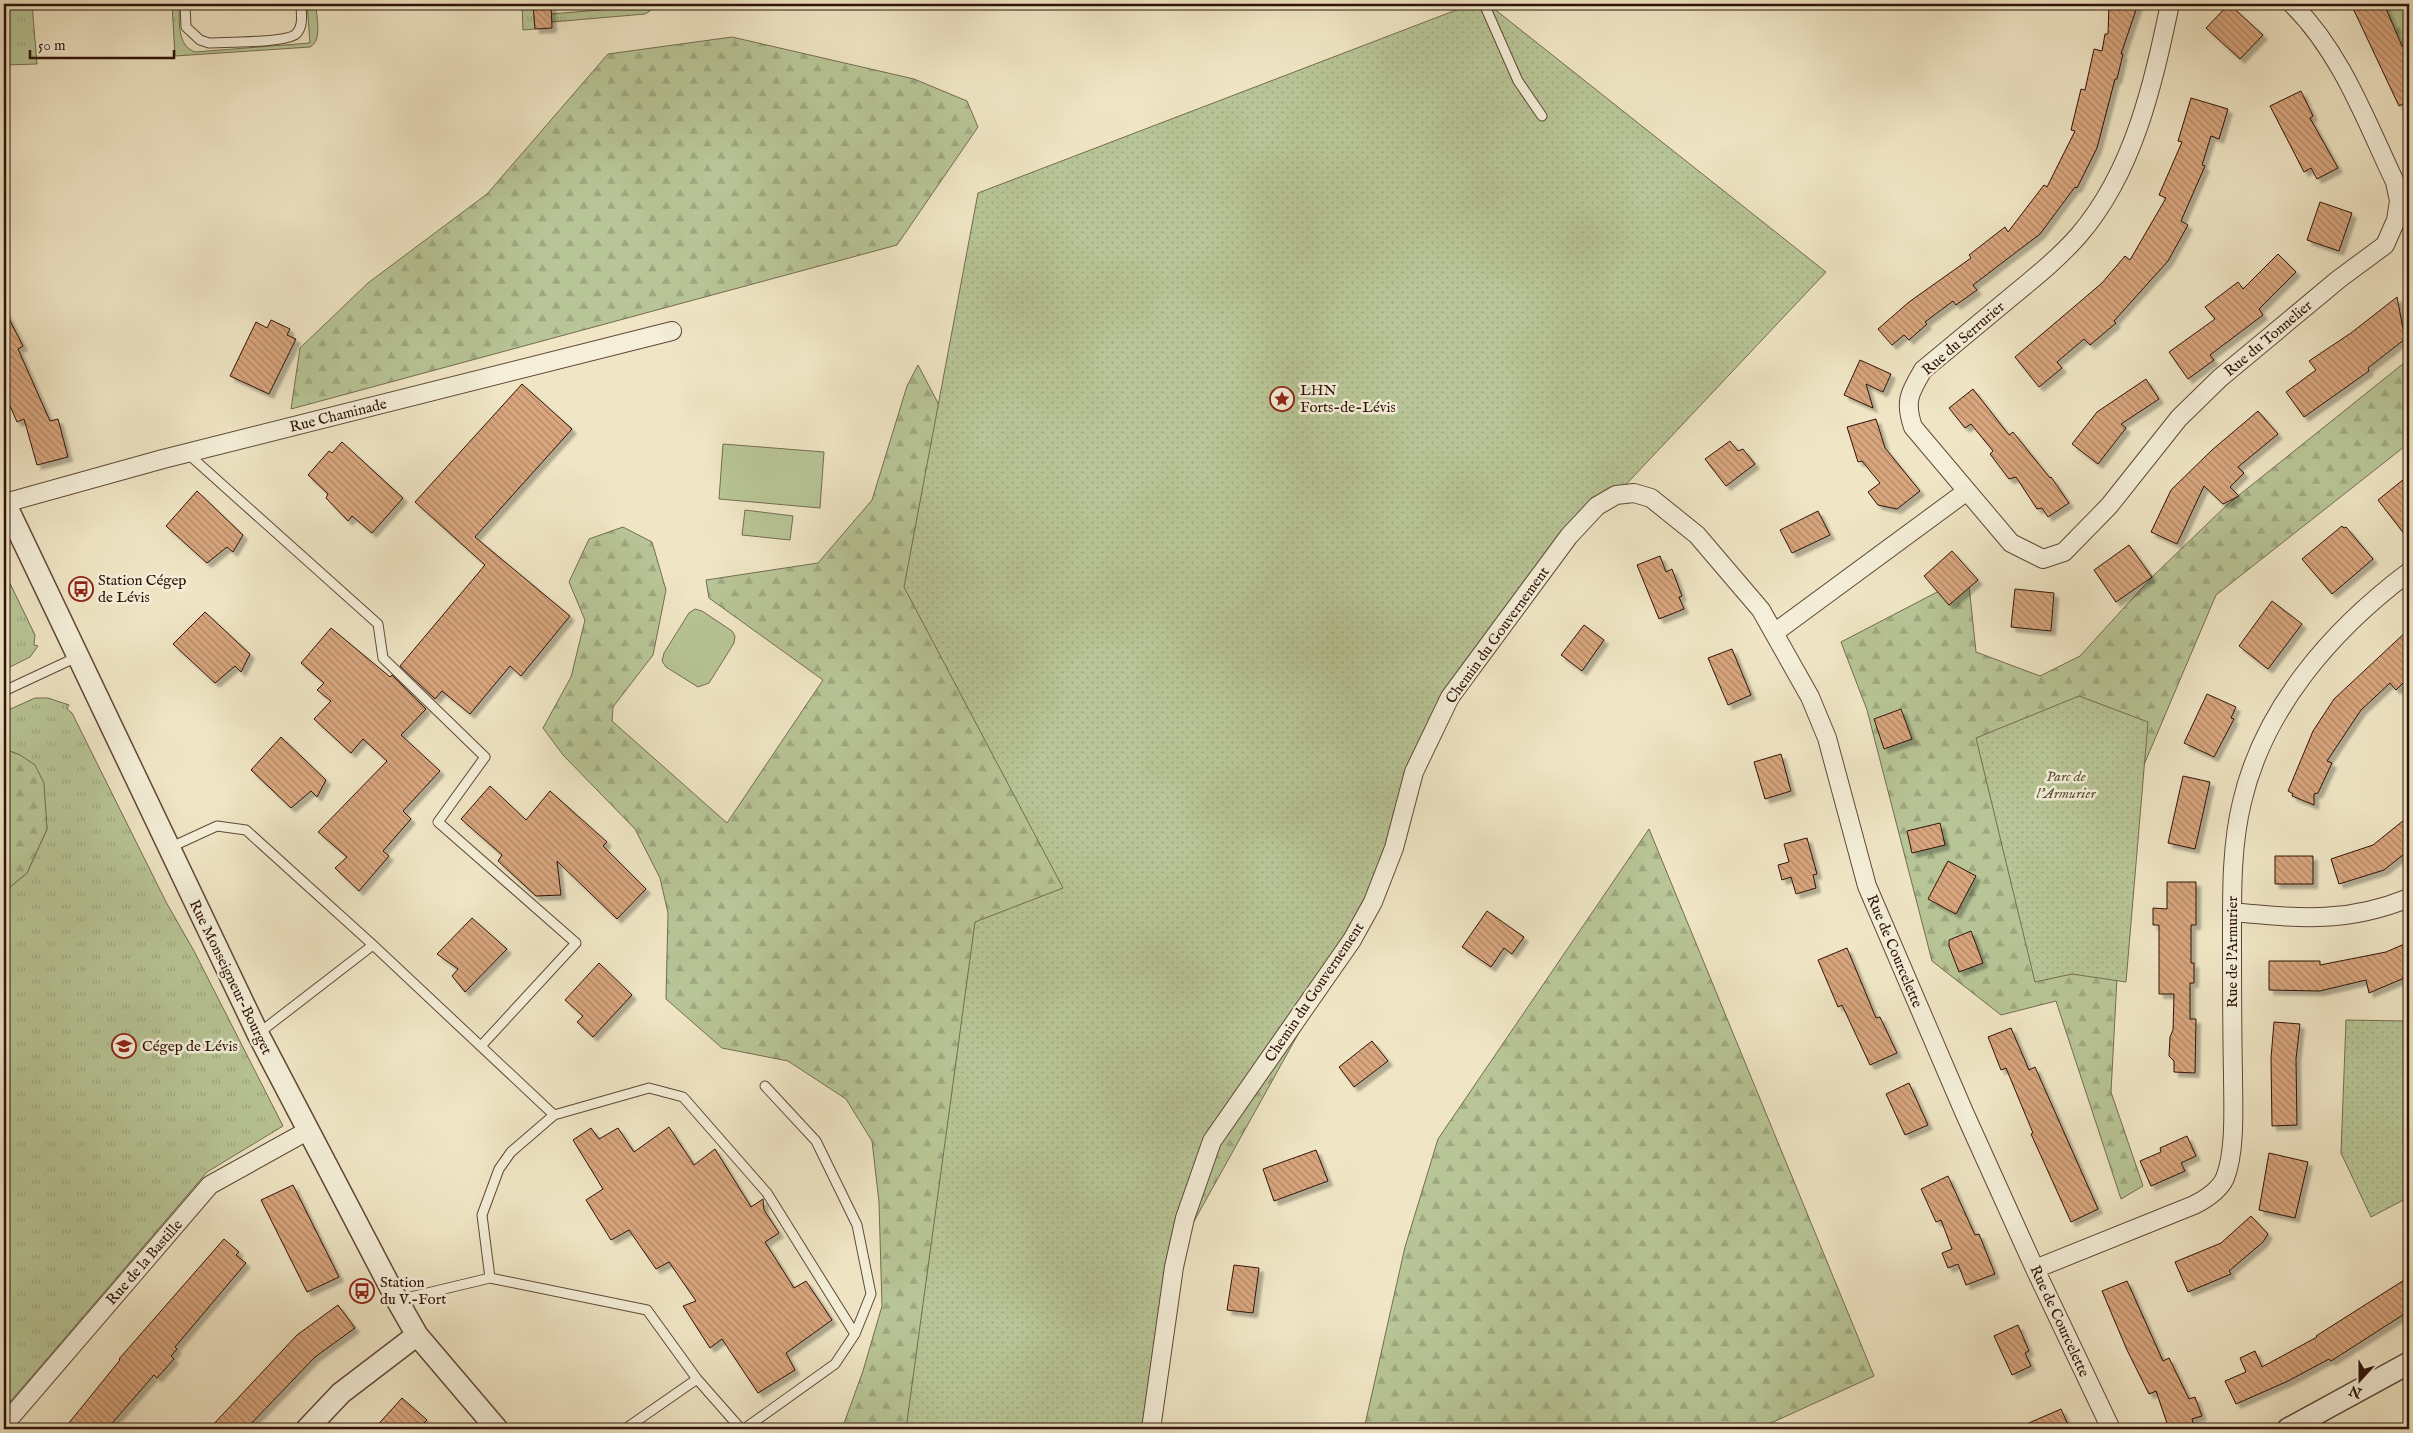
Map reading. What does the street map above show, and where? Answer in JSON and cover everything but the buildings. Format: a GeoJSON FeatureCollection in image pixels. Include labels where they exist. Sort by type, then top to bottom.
{"type":"FeatureCollection","features":[{"type":"Feature","properties":{"kind":"street","name":"Rue du Serrurier"},"geometry":{"type":"LineString","coordinates":[[1967,491],[1913,427],[1907,411],[1910,391],[1923,370],[2044,270],[2079,235],[2106,196],[2139,125],[2157,64],[2170,4]]}},
{"type":"Feature","properties":{"kind":"street","name":"Rue du Tonnelier"},"geometry":{"type":"LineString","coordinates":[[1967,491],[2011,542],[2043,559],[2064,552],[2109,506],[2145,458],[2192,404],[2220,378],[2339,279],[2385,245],[2396,220],[2399,201],[2395,182],[2332,53],[2311,22],[2292,4]]}},
{"type":"Feature","properties":{"kind":"street","name":"Rue Chaminade"},"geometry":{"type":"LineString","coordinates":[[4,502],[187,453],[672,331]]}},
{"type":"Feature","properties":{"kind":"street"},"geometry":{"type":"LineString","coordinates":[[1774,633],[1967,491]]}},
{"type":"Feature","properties":{"kind":"street","name":"Chemin du Gouvernement"},"geometry":{"type":"LineString","coordinates":[[1150,1429],[1174,1267],[1184,1218],[1212,1141],[1352,940],[1373,902],[1394,848],[1414,772],[1450,697],[1569,536],[1597,506],[1616,495],[1634,493],[1652,498]]}},
{"type":"Feature","properties":{"kind":"street","name":"Rue de Courcelette"},"geometry":{"type":"LineString","coordinates":[[1652,498],[1697,535],[1761,610],[1810,697],[1827,738],[1867,886],[2034,1269],[2111,1429]]}},
{"type":"Feature","properties":{"kind":"street","name":"Rue Monseigneur-Bourget"},"geometry":{"type":"LineString","coordinates":[[4,502],[258,1034],[398,1300],[417,1334],[497,1429]]}},
{"type":"Feature","properties":{"kind":"street","name":"Rue de l'Armurier"},"geometry":{"type":"LineString","coordinates":[[2034,1269],[2202,1201],[2210,1197],[2224,1179],[2230,1153],[2233,1106],[2232,912],[2234,847],[2242,801],[2277,712],[2308,669],[2338,635],[2378,595],[2409,572]]}},
{"type":"Feature","properties":{"kind":"street"},"geometry":{"type":"LineString","coordinates":[[2232,912],[2304,919],[2348,917],[2381,910],[2409,898]]}},
{"type":"Feature","properties":{"kind":"street","name":"Rue de la Bastille"},"geometry":{"type":"LineString","coordinates":[[4,1425],[210,1185],[310,1130]]}},
{"type":"Feature","properties":{"kind":"street"},"geometry":{"type":"LineString","coordinates":[[307,1429],[341,1394],[417,1334]]}},
{"type":"Feature","properties":{"kind":"street"},"geometry":{"type":"LineString","coordinates":[[2288,1429],[2409,1363]]}},
{"type":"Feature","properties":{"kind":"lane"},"geometry":{"type":"LineString","coordinates":[[185,4],[186,27],[200,40],[209,43],[289,38],[300,28],[302,22],[300,4]]}},
{"type":"Feature","properties":{"kind":"lane"},"geometry":{"type":"LineString","coordinates":[[1484,4],[1518,81],[1542,116]]}},
{"type":"Feature","properties":{"kind":"lane"},"geometry":{"type":"LineString","coordinates":[[187,453],[378,624],[383,658],[485,757],[438,822],[576,943],[480,1046]]}},
{"type":"Feature","properties":{"kind":"lane"},"geometry":{"type":"LineString","coordinates":[[4,691],[77,657]]}},
{"type":"Feature","properties":{"kind":"lane"},"geometry":{"type":"LineString","coordinates":[[169,848],[217,826],[246,830],[373,945],[554,1115]]}},
{"type":"Feature","properties":{"kind":"lane"},"geometry":{"type":"LineString","coordinates":[[258,1034],[373,945]]}},
{"type":"Feature","properties":{"kind":"lane"},"geometry":{"type":"LineString","coordinates":[[398,1300],[490,1278],[647,1310],[697,1379],[743,1429],[835,1364],[855,1334],[871,1294],[857,1225],[816,1141],[765,1086]]}},
{"type":"Feature","properties":{"kind":"lane"},"geometry":{"type":"LineString","coordinates":[[490,1278],[482,1215],[498,1169],[510,1152],[554,1115],[649,1088],[682,1096],[767,1193],[855,1334]]}},
{"type":"Feature","properties":{"kind":"lane"},"geometry":{"type":"LineString","coordinates":[[625,1429],[697,1379]]}},
{"type":"Feature","properties":{"kind":"green space"},"geometry":{"type":"Polygon","coordinates":[[[4,4],[32,4],[37,64],[4,65],[4,4]]]}},
{"type":"Feature","properties":{"kind":"green space"},"geometry":{"type":"Polygon","coordinates":[[[172,4],[179,4],[179,25],[182,38],[189,49],[195,52],[310,43],[307,4],[316,4],[318,34],[314,44],[310,47],[175,56],[172,4]]]}},
{"type":"Feature","properties":{"kind":"green space"},"geometry":{"type":"Polygon","coordinates":[[[522,4],[533,4],[535,29],[523,30],[522,4]]]}},
{"type":"Feature","properties":{"kind":"green space"},"geometry":{"type":"Polygon","coordinates":[[[636,4],[653,4],[650,11],[645,14],[552,22],[551,14],[636,7],[636,4]]]}},
{"type":"Feature","properties":{"kind":"green space"},"geometry":{"type":"Polygon","coordinates":[[[1472,4],[1488,4],[1826,272],[1616,495],[1597,506],[1450,697],[1373,902],[1212,1141],[1196,1184],[1151,1429],[906,1429],[975,922],[1063,888],[904,587],[978,193],[1472,4]]]}},
{"type":"Feature","properties":{"kind":"green space"},"geometry":{"type":"Polygon","coordinates":[[[2350,4],[2409,4],[2409,113],[2382,44],[2350,4]]]}},
{"type":"Feature","properties":{"kind":"green space"},"geometry":{"type":"Polygon","coordinates":[[[732,37],[914,79],[967,101],[978,127],[897,245],[291,409],[300,348],[368,283],[487,194],[608,54],[732,37]]]}},
{"type":"Feature","properties":{"kind":"green space"},"geometry":{"type":"Polygon","coordinates":[[[2409,359],[2409,443],[2216,595],[2126,807],[2111,1092],[2143,1186],[2121,1199],[2056,1001],[2001,1015],[1932,961],[1867,710],[1841,642],[1968,576],[1976,652],[2040,676],[2080,656],[2152,577],[2228,504],[2409,359]]]}},
{"type":"Feature","properties":{"kind":"green space"},"geometry":{"type":"Polygon","coordinates":[[[918,365],[938,403],[942,437],[1321,993],[1183,1241],[1155,1429],[842,1429],[863,1371],[882,1306],[879,1202],[872,1141],[846,1099],[788,1061],[722,1048],[666,999],[668,913],[660,878],[635,829],[563,755],[543,728],[571,677],[585,620],[569,582],[589,539],[623,527],[652,542],[666,590],[653,655],[613,707],[612,721],[727,823],[823,680],[709,598],[706,580],[818,563],[872,500],[907,386],[918,365]]]}},
{"type":"Feature","properties":{"kind":"green space"},"geometry":{"type":"Polygon","coordinates":[[[723,444],[824,452],[820,508],[719,499],[723,444]]]}},
{"type":"Feature","properties":{"kind":"green space"},"geometry":{"type":"Polygon","coordinates":[[[745,510],[793,516],[790,540],[742,535],[745,510]]]}},
{"type":"Feature","properties":{"kind":"green space"},"geometry":{"type":"Polygon","coordinates":[[[4,571],[35,635],[34,645],[38,646],[30,657],[4,670],[4,571]]]}},
{"type":"Feature","properties":{"kind":"green space"},"geometry":{"type":"Polygon","coordinates":[[[695,609],[702,611],[732,631],[735,636],[734,643],[709,683],[698,687],[666,667],[662,661],[664,653],[689,613],[695,609]]]}},
{"type":"Feature","properties":{"kind":"green space","name":"Parc de l'Armurier"},"geometry":{"type":"Polygon","coordinates":[[[2079,696],[2148,722],[2126,982],[2072,974],[2035,982],[1976,738],[2079,696]]]}},
{"type":"Feature","properties":{"kind":"green space","name":"Cégep de Lévis"},"geometry":{"type":"Polygon","coordinates":[[[35,698],[48,698],[69,705],[67,709],[72,713],[166,902],[194,951],[283,1126],[207,1172],[4,1409],[4,892],[27,873],[47,829],[45,807],[20,755],[4,749],[4,712],[35,698]]]}},
{"type":"Feature","properties":{"kind":"green space"},"geometry":{"type":"Polygon","coordinates":[[[4,749],[20,755],[35,765],[44,783],[47,829],[27,873],[4,892],[4,749]]]}},
{"type":"Feature","properties":{"kind":"green space"},"geometry":{"type":"Polygon","coordinates":[[[1649,829],[1874,1376],[1758,1429],[1364,1429],[1405,1247],[1438,1139],[1649,829]]]}},
{"type":"Feature","properties":{"kind":"green space"},"geometry":{"type":"Polygon","coordinates":[[[2409,1018],[2409,1197],[2371,1217],[2341,1153],[2346,1020],[2402,1021],[2409,1018]]]}},
{"type":"Feature","properties":{"kind":"place","name":"LHN Forts-de-Lévis"},"geometry":{"type":"Point","coordinates":[1282,399]}},
{"type":"Feature","properties":{"kind":"place","name":"Station Cégep de Lévis"},"geometry":{"type":"Point","coordinates":[81,589]}},
{"type":"Feature","properties":{"kind":"place","name":"Cégep de Lévis"},"geometry":{"type":"Point","coordinates":[124,1046]}},
{"type":"Feature","properties":{"kind":"place","name":"Station du V.-Fort"},"geometry":{"type":"Point","coordinates":[362,1291]}}]}
